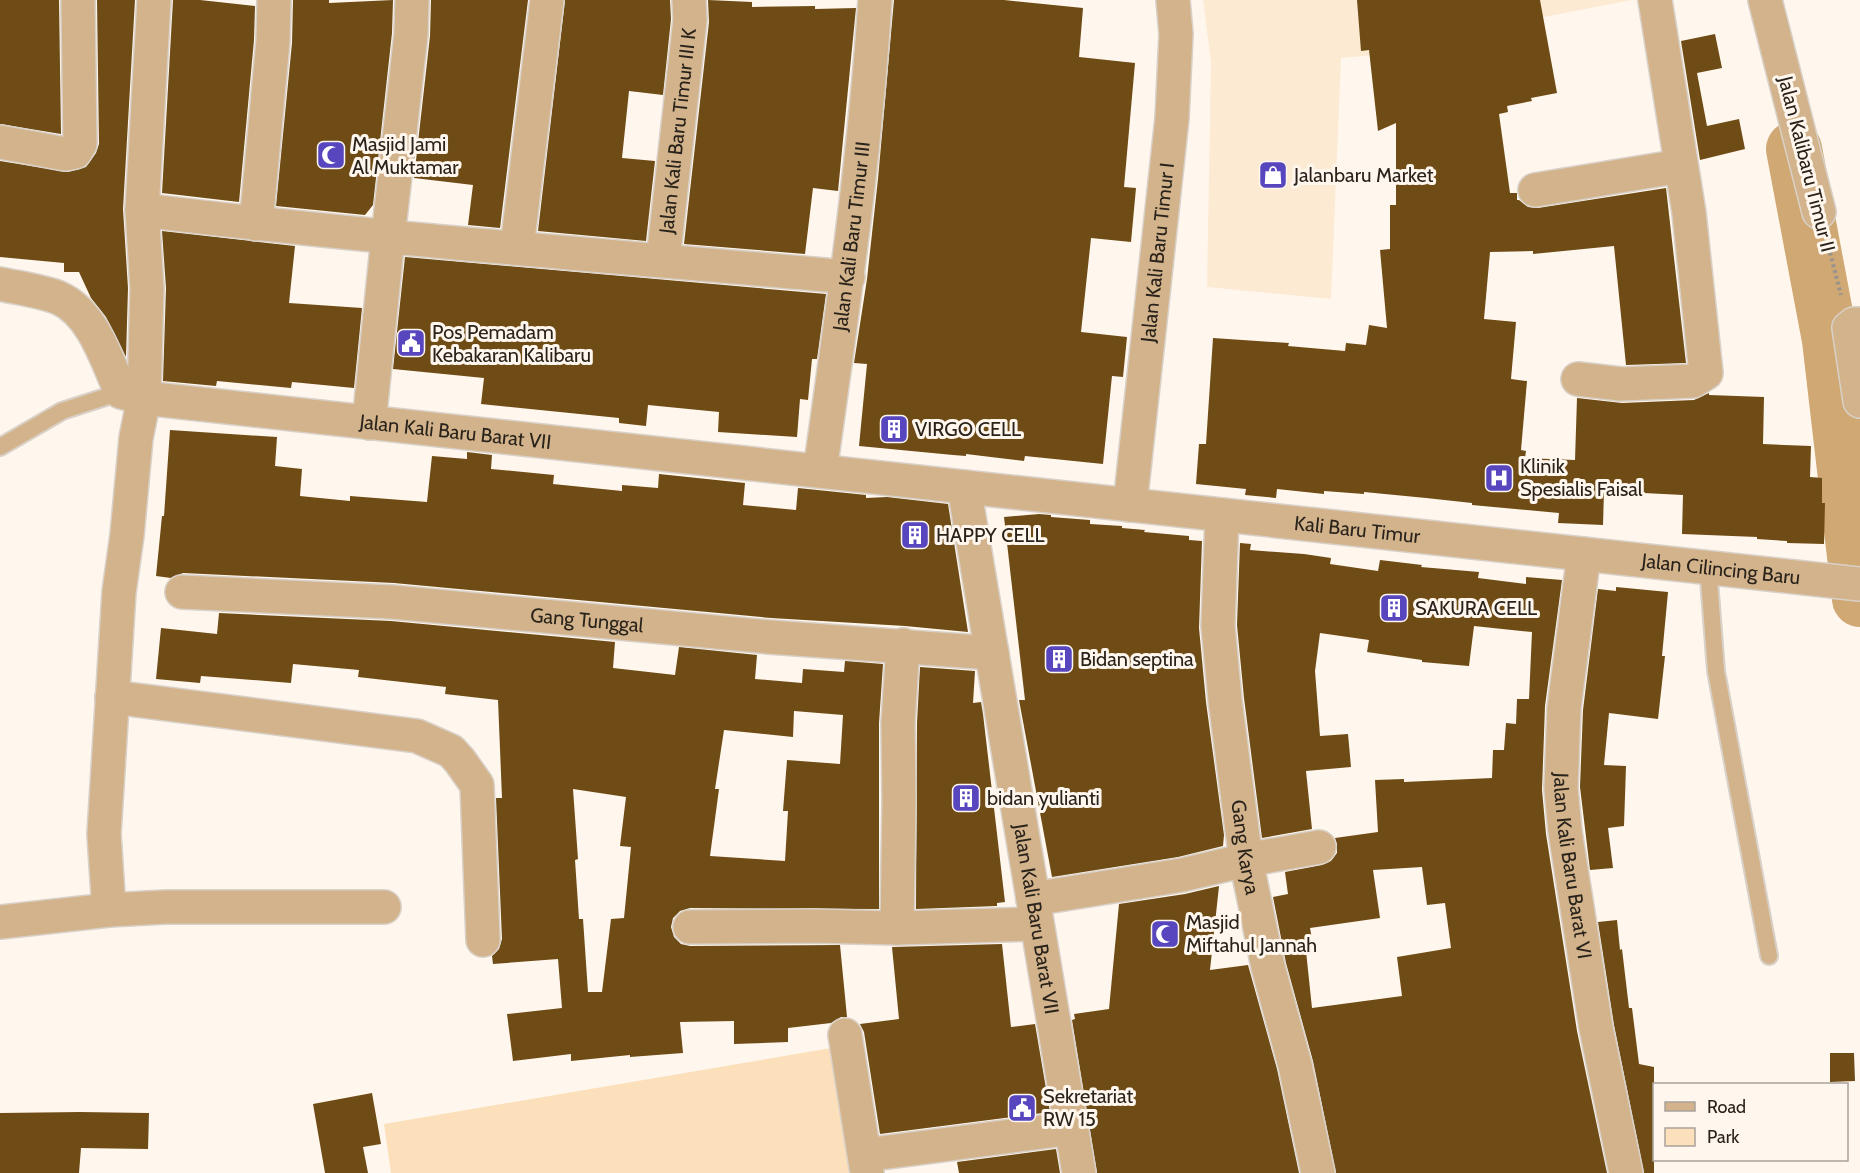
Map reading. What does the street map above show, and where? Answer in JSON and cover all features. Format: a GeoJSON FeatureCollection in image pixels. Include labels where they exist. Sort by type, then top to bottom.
{"type":"FeatureCollection","features":[{"type":"Feature","properties":{"kind":"street"},"geometry":{"type":"LineString","coordinates":[[0,142],[65,154],[75,152],[80,144],[78,0]]}},
{"type":"Feature","properties":{"kind":"street"},"geometry":{"type":"LineString","coordinates":[[109,910],[104,834],[119,592],[136,438],[133,395],[147,288],[142,210],[154,0]]}},
{"type":"Feature","properties":{"kind":"street"},"geometry":{"type":"LineString","coordinates":[[256,224],[273,42],[274,0]]}},
{"type":"Feature","properties":{"kind":"street"},"geometry":{"type":"LineString","coordinates":[[369,423],[411,34],[412,0]]}},
{"type":"Feature","properties":{"kind":"street"},"geometry":{"type":"LineString","coordinates":[[517,247],[548,0]]}},
{"type":"Feature","properties":{"kind":"street","name":"Jalan Kali Baru Timur III K"},"geometry":{"type":"LineString","coordinates":[[663,260],[690,20],[689,0]]}},
{"type":"Feature","properties":{"kind":"street","name":"Jalan Kali Baru Timur III"},"geometry":{"type":"LineString","coordinates":[[820,471],[848,277],[869,92],[874,0]]}},
{"type":"Feature","properties":{"kind":"street","name":"Jalan Kali Baru Timur I"},"geometry":{"type":"LineString","coordinates":[[1130,505],[1172,118],[1176,34],[1173,0]]}},
{"type":"Feature","properties":{"kind":"street"},"geometry":{"type":"LineString","coordinates":[[1578,379],[1621,384],[1693,381],[1706,373],[1689,213],[1655,0]]}},
{"type":"Feature","properties":{"kind":"street","name":"Jalan Kalibaru Timur II"},"geometry":{"type":"LineString","coordinates":[[1765,0],[1820,212]]}},
{"type":"Feature","properties":{"kind":"street"},"geometry":{"type":"LineString","coordinates":[[1535,190],[1681,166]]}},
{"type":"Feature","properties":{"kind":"street"},"geometry":{"type":"LineString","coordinates":[[142,210],[388,237],[848,277]]}},
{"type":"Feature","properties":{"kind":"street"},"geometry":{"type":"LineString","coordinates":[[0,284],[59,298],[78,312],[95,334],[133,395]]}},
{"type":"Feature","properties":{"kind":"street"},"geometry":{"type":"LineString","coordinates":[[1855,326],[1860,401]]}},
{"type":"Feature","properties":{"kind":"street","name":"Jalan Kali Baru Barat VII"},"geometry":{"type":"LineString","coordinates":[[133,395],[369,423],[1130,505]]}},
{"type":"Feature","properties":{"kind":"street","name":"Jalan Kali Baru Barat VII"},"geometry":{"type":"LineString","coordinates":[[964,487],[1079,1173]]}},
{"type":"Feature","properties":{"kind":"street","name":"Kali Baru Timur"},"geometry":{"type":"LineString","coordinates":[[1130,505],[1584,554]]}},
{"type":"Feature","properties":{"kind":"street","name":"Gang Karya"},"geometry":{"type":"LineString","coordinates":[[1222,515],[1218,626],[1225,700],[1246,860],[1268,967],[1295,1065],[1318,1173]]}},
{"type":"Feature","properties":{"kind":"street","name":"Jalan Cilincing Baru"},"geometry":{"type":"LineString","coordinates":[[1584,554],[1860,584]]}},
{"type":"Feature","properties":{"kind":"street","name":"Jalan Kali Baru Barat VI"},"geometry":{"type":"LineString","coordinates":[[1584,554],[1564,708],[1561,788],[1565,831],[1596,1028],[1626,1173]]}},
{"type":"Feature","properties":{"kind":"street","name":"Gang Tunggal"},"geometry":{"type":"LineString","coordinates":[[182,592],[392,602],[769,637],[992,653]]}},
{"type":"Feature","properties":{"kind":"street"},"geometry":{"type":"LineString","coordinates":[[897,928],[898,723],[903,645]]}},
{"type":"Feature","properties":{"kind":"street"},"geometry":{"type":"LineString","coordinates":[[112,698],[417,736],[451,751],[477,786],[483,940]]}},
{"type":"Feature","properties":{"kind":"street"},"geometry":{"type":"LineString","coordinates":[[690,927],[897,928],[1035,911],[1246,860],[1318,847]]}},
{"type":"Feature","properties":{"kind":"street"},"geometry":{"type":"LineString","coordinates":[[0,922],[109,910],[230,906],[384,907]]}},
{"type":"Feature","properties":{"kind":"street"},"geometry":{"type":"LineString","coordinates":[[845,1035],[866,1164],[1072,1128]]}},
{"type":"Feature","properties":{"kind":"lane"},"geometry":{"type":"LineString","coordinates":[[0,447],[62,411],[133,395]]}},
{"type":"Feature","properties":{"kind":"lane"},"geometry":{"type":"LineString","coordinates":[[1708,567],[1716,671],[1769,956]]}},
{"type":"Feature","properties":{"kind":"path","name":"Jalan Kalibaru Timur II"},"geometry":{"type":"LineString","coordinates":[[1820,212],[1855,326]]}},
{"type":"Feature","properties":{"kind":"shaded area","name":"Jalanbaru Market"},"geometry":{"type":"Polygon","coordinates":[[[1203,0],[1632,0],[1471,31],[1467,47],[1341,58],[1331,299],[1207,287],[1211,63],[1203,0]]]}},
{"type":"Feature","properties":{"kind":"green space"},"geometry":{"type":"Polygon","coordinates":[[[837,1047],[857,1173],[391,1173],[384,1124],[837,1047]]]}},
{"type":"Feature","properties":{"kind":"building"},"geometry":{"type":"Polygon","coordinates":[[[0,0],[59,0],[61,134],[0,124],[0,0]]]}},
{"type":"Feature","properties":{"kind":"building"},"geometry":{"type":"Polygon","coordinates":[[[97,0],[135,0],[123,209],[128,288],[126,357],[106,317],[91,298],[79,272],[64,272],[64,263],[0,257],[0,161],[68,172],[86,167],[96,153],[99,144],[97,0]]]}},
{"type":"Feature","properties":{"kind":"building"},"geometry":{"type":"Polygon","coordinates":[[[173,0],[200,0],[255,6],[239,202],[162,193],[173,0]]]}},
{"type":"Feature","properties":{"kind":"building"},"geometry":{"type":"Polygon","coordinates":[[[293,0],[329,0],[329,3],[393,0],[392,33],[373,205],[365,215],[276,206],[292,43],[293,0]]]}},
{"type":"Feature","properties":{"kind":"building"},"geometry":{"type":"Polygon","coordinates":[[[431,0],[528,0],[500,228],[468,225],[473,185],[414,178],[430,36],[431,0]]]}},
{"type":"Feature","properties":{"kind":"building"},"geometry":{"type":"Polygon","coordinates":[[[565,0],[670,0],[671,19],[663,95],[629,91],[622,158],[655,161],[646,241],[538,231],[565,0]]]}},
{"type":"Feature","properties":{"kind":"building"},"geometry":{"type":"Polygon","coordinates":[[[708,0],[752,2],[752,7],[856,8],[838,191],[813,188],[805,254],[684,244],[709,22],[708,0]]]}},
{"type":"Feature","properties":{"kind":"building"},"geometry":{"type":"Polygon","coordinates":[[[894,0],[1004,0],[1083,8],[1079,57],[1135,63],[1124,187],[1136,188],[1131,242],[1091,238],[1081,332],[1127,337],[1123,377],[1112,376],[1103,464],[1025,456],[1024,461],[859,446],[867,364],[854,363],[867,279],[894,0]]]}},
{"type":"Feature","properties":{"kind":"building"},"geometry":{"type":"Polygon","coordinates":[[[1357,0],[1540,0],[1557,93],[1507,106],[1508,112],[1499,114],[1510,193],[1517,193],[1517,200],[1528,207],[1538,208],[1666,188],[1686,363],[1626,365],[1614,246],[1533,254],[1533,251],[1490,252],[1484,319],[1516,322],[1511,379],[1527,381],[1521,450],[1526,451],[1525,458],[1575,460],[1577,398],[1622,403],[1694,400],[1709,393],[1709,395],[1764,397],[1763,444],[1811,446],[1810,477],[1822,478],[1822,503],[1825,503],[1824,544],[1787,543],[1787,541],[1757,539],[1757,537],[1682,534],[1683,495],[1604,491],[1603,525],[1558,523],[1559,513],[1472,505],[1472,503],[1426,498],[1364,492],[1364,494],[1324,491],[1324,494],[1277,489],[1276,498],[1245,495],[1246,489],[1196,484],[1199,444],[1206,444],[1213,338],[1289,343],[1288,346],[1345,351],[1346,343],[1366,345],[1369,325],[1387,328],[1380,250],[1390,249],[1390,205],[1396,205],[1396,123],[1378,131],[1369,50],[1361,51],[1357,0]]]}},
{"type":"Feature","properties":{"kind":"building"},"geometry":{"type":"Polygon","coordinates":[[[1715,34],[1722,68],[1697,73],[1707,126],[1739,119],[1745,149],[1700,160],[1681,41],[1715,34]]]}},
{"type":"Feature","properties":{"kind":"building"},"geometry":{"type":"Polygon","coordinates":[[[162,231],[295,246],[289,303],[362,308],[354,388],[292,382],[291,388],[217,381],[216,386],[163,381],[166,288],[162,231]]]}},
{"type":"Feature","properties":{"kind":"building"},"geometry":{"type":"Polygon","coordinates":[[[405,257],[826,294],[817,359],[812,359],[808,400],[800,399],[797,437],[718,432],[719,412],[648,405],[646,426],[619,423],[619,418],[481,404],[484,378],[393,369],[405,257]]]}},
{"type":"Feature","properties":{"kind":"building"},"geometry":{"type":"Polygon","coordinates":[[[170,430],[277,437],[275,466],[302,469],[300,496],[350,501],[350,496],[427,502],[432,456],[467,459],[467,452],[492,455],[491,469],[554,475],[553,484],[622,491],[622,485],[658,488],[659,474],[745,483],[743,505],[796,510],[798,488],[866,495],[866,498],[887,497],[948,504],[968,632],[771,618],[394,583],[183,573],[171,578],[156,576],[162,516],[164,516],[170,430]]]}},
{"type":"Feature","properties":{"kind":"building"},"geometry":{"type":"Polygon","coordinates":[[[1039,514],[1090,520],[1090,524],[1122,526],[1122,528],[1145,530],[1144,532],[1189,536],[1189,540],[1202,541],[1199,628],[1206,702],[1224,835],[1223,846],[1178,857],[1052,877],[1019,700],[1025,700],[1004,517],[1039,514]]]}},
{"type":"Feature","properties":{"kind":"building"},"geometry":{"type":"Polygon","coordinates":[[[1240,543],[1251,544],[1250,550],[1331,558],[1330,564],[1378,571],[1380,560],[1422,565],[1421,567],[1479,572],[1478,578],[1526,584],[1526,577],[1562,580],[1545,706],[1542,790],[1546,834],[1577,1031],[1607,1173],[1336,1173],[1313,1061],[1286,963],[1273,897],[1288,894],[1285,872],[1331,861],[1337,853],[1335,838],[1378,832],[1375,780],[1404,779],[1404,782],[1492,778],[1493,750],[1504,750],[1506,723],[1516,724],[1517,699],[1529,699],[1532,632],[1474,626],[1469,666],[1422,662],[1422,660],[1367,652],[1369,640],[1320,633],[1315,671],[1320,736],[1348,734],[1351,767],[1306,771],[1312,829],[1262,838],[1237,625],[1240,543]],[[1422,867],[1373,870],[1380,918],[1310,928],[1314,950],[1306,951],[1312,1008],[1402,996],[1397,957],[1451,948],[1445,903],[1427,905],[1422,867]]]}},
{"type":"Feature","properties":{"kind":"building"},"geometry":{"type":"Polygon","coordinates":[[[1616,587],[1668,592],[1662,656],[1665,656],[1658,719],[1609,713],[1604,765],[1626,766],[1624,826],[1608,828],[1613,868],[1590,870],[1580,787],[1583,710],[1598,589],[1616,591],[1616,587]]]}},
{"type":"Feature","properties":{"kind":"building"},"geometry":{"type":"Polygon","coordinates":[[[219,613],[391,621],[615,642],[613,668],[675,675],[679,647],[757,655],[755,679],[802,683],[803,669],[844,672],[845,661],[883,664],[879,723],[879,909],[690,908],[680,911],[673,918],[671,927],[674,937],[681,944],[690,946],[840,945],[847,1017],[841,1017],[831,1023],[788,1028],[788,1042],[734,1044],[734,1021],[680,1022],[683,1053],[571,1061],[571,1054],[513,1061],[507,1014],[562,1008],[558,959],[493,964],[492,956],[499,949],[502,939],[496,798],[502,798],[498,700],[445,694],[446,687],[358,677],[359,670],[293,664],[291,683],[201,676],[200,683],[156,679],[161,628],[217,634],[219,613]],[[794,711],[793,737],[724,730],[715,789],[719,789],[710,856],[785,861],[788,811],[783,811],[787,760],[840,764],[843,715],[794,711]],[[573,789],[579,919],[583,919],[588,992],[602,992],[611,919],[624,918],[631,847],[620,846],[626,797],[573,789]]]}},
{"type":"Feature","properties":{"kind":"building"},"geometry":{"type":"Polygon","coordinates":[[[920,667],[975,671],[973,703],[981,702],[983,714],[1005,902],[997,903],[997,906],[916,909],[917,723],[920,667]]]}},
{"type":"Feature","properties":{"kind":"building"},"geometry":{"type":"Polygon","coordinates":[[[1219,886],[1210,970],[1248,965],[1277,1069],[1299,1173],[1097,1173],[1072,1020],[1075,1019],[1074,1014],[1109,1009],[1119,904],[1185,894],[1219,886]]]}},
{"type":"Feature","properties":{"kind":"building"},"geometry":{"type":"Polygon","coordinates":[[[1617,920],[1639,1064],[1654,1067],[1654,1173],[1644,1173],[1614,1025],[1598,922],[1617,920]]]}},
{"type":"Feature","properties":{"kind":"building"},"geometry":{"type":"Polygon","coordinates":[[[1002,944],[1011,1027],[1035,1024],[1050,1112],[880,1134],[864,1032],[860,1024],[899,1019],[892,947],[1002,944]]]}},
{"type":"Feature","properties":{"kind":"building"},"geometry":{"type":"Polygon","coordinates":[[[1830,1053],[1854,1053],[1855,1081],[1830,1082],[1830,1053]]]}},
{"type":"Feature","properties":{"kind":"building"},"geometry":{"type":"Polygon","coordinates":[[[372,1093],[381,1144],[363,1147],[368,1173],[325,1173],[313,1104],[372,1093]]]}},
{"type":"Feature","properties":{"kind":"building"},"geometry":{"type":"Polygon","coordinates":[[[0,1113],[149,1113],[148,1149],[81,1148],[79,1173],[0,1173],[0,1113]]]}},
{"type":"Feature","properties":{"kind":"building"},"geometry":{"type":"Polygon","coordinates":[[[1056,1149],[1060,1173],[959,1173],[957,1162],[1056,1149]]]}},
{"type":"Feature","properties":{"kind":"waterway"},"geometry":{"type":"LineString","coordinates":[[1794,149],[1830,340],[1860,599]]}},
{"type":"Feature","properties":{"kind":"place","name":"Masjid Jami Al Muktamar"},"geometry":{"type":"Point","coordinates":[331,155]}},
{"type":"Feature","properties":{"kind":"place","name":"Jalanbaru Market"},"geometry":{"type":"Point","coordinates":[1273,175]}},
{"type":"Feature","properties":{"kind":"place","name":"Pos Pemadam Kebakaran Kalibaru"},"geometry":{"type":"Point","coordinates":[411,343]}},
{"type":"Feature","properties":{"kind":"place","name":"VIRGO CELL"},"geometry":{"type":"Point","coordinates":[894,429]}},
{"type":"Feature","properties":{"kind":"place","name":"Klinik Spesialis Faisal"},"geometry":{"type":"Point","coordinates":[1499,478]}},
{"type":"Feature","properties":{"kind":"place","name":"HAPPY CELL"},"geometry":{"type":"Point","coordinates":[915,535]}},
{"type":"Feature","properties":{"kind":"place","name":"SAKURA CELL"},"geometry":{"type":"Point","coordinates":[1394,608]}},
{"type":"Feature","properties":{"kind":"place","name":"Bidan septina"},"geometry":{"type":"Point","coordinates":[1059,659]}},
{"type":"Feature","properties":{"kind":"place","name":"bidan yulianti"},"geometry":{"type":"Point","coordinates":[966,798]}},
{"type":"Feature","properties":{"kind":"place","name":"Masjid Miftahul Jannah"},"geometry":{"type":"Point","coordinates":[1165,934]}},
{"type":"Feature","properties":{"kind":"place","name":"Sekretariat RW 15"},"geometry":{"type":"Point","coordinates":[1022,1108]}}]}
